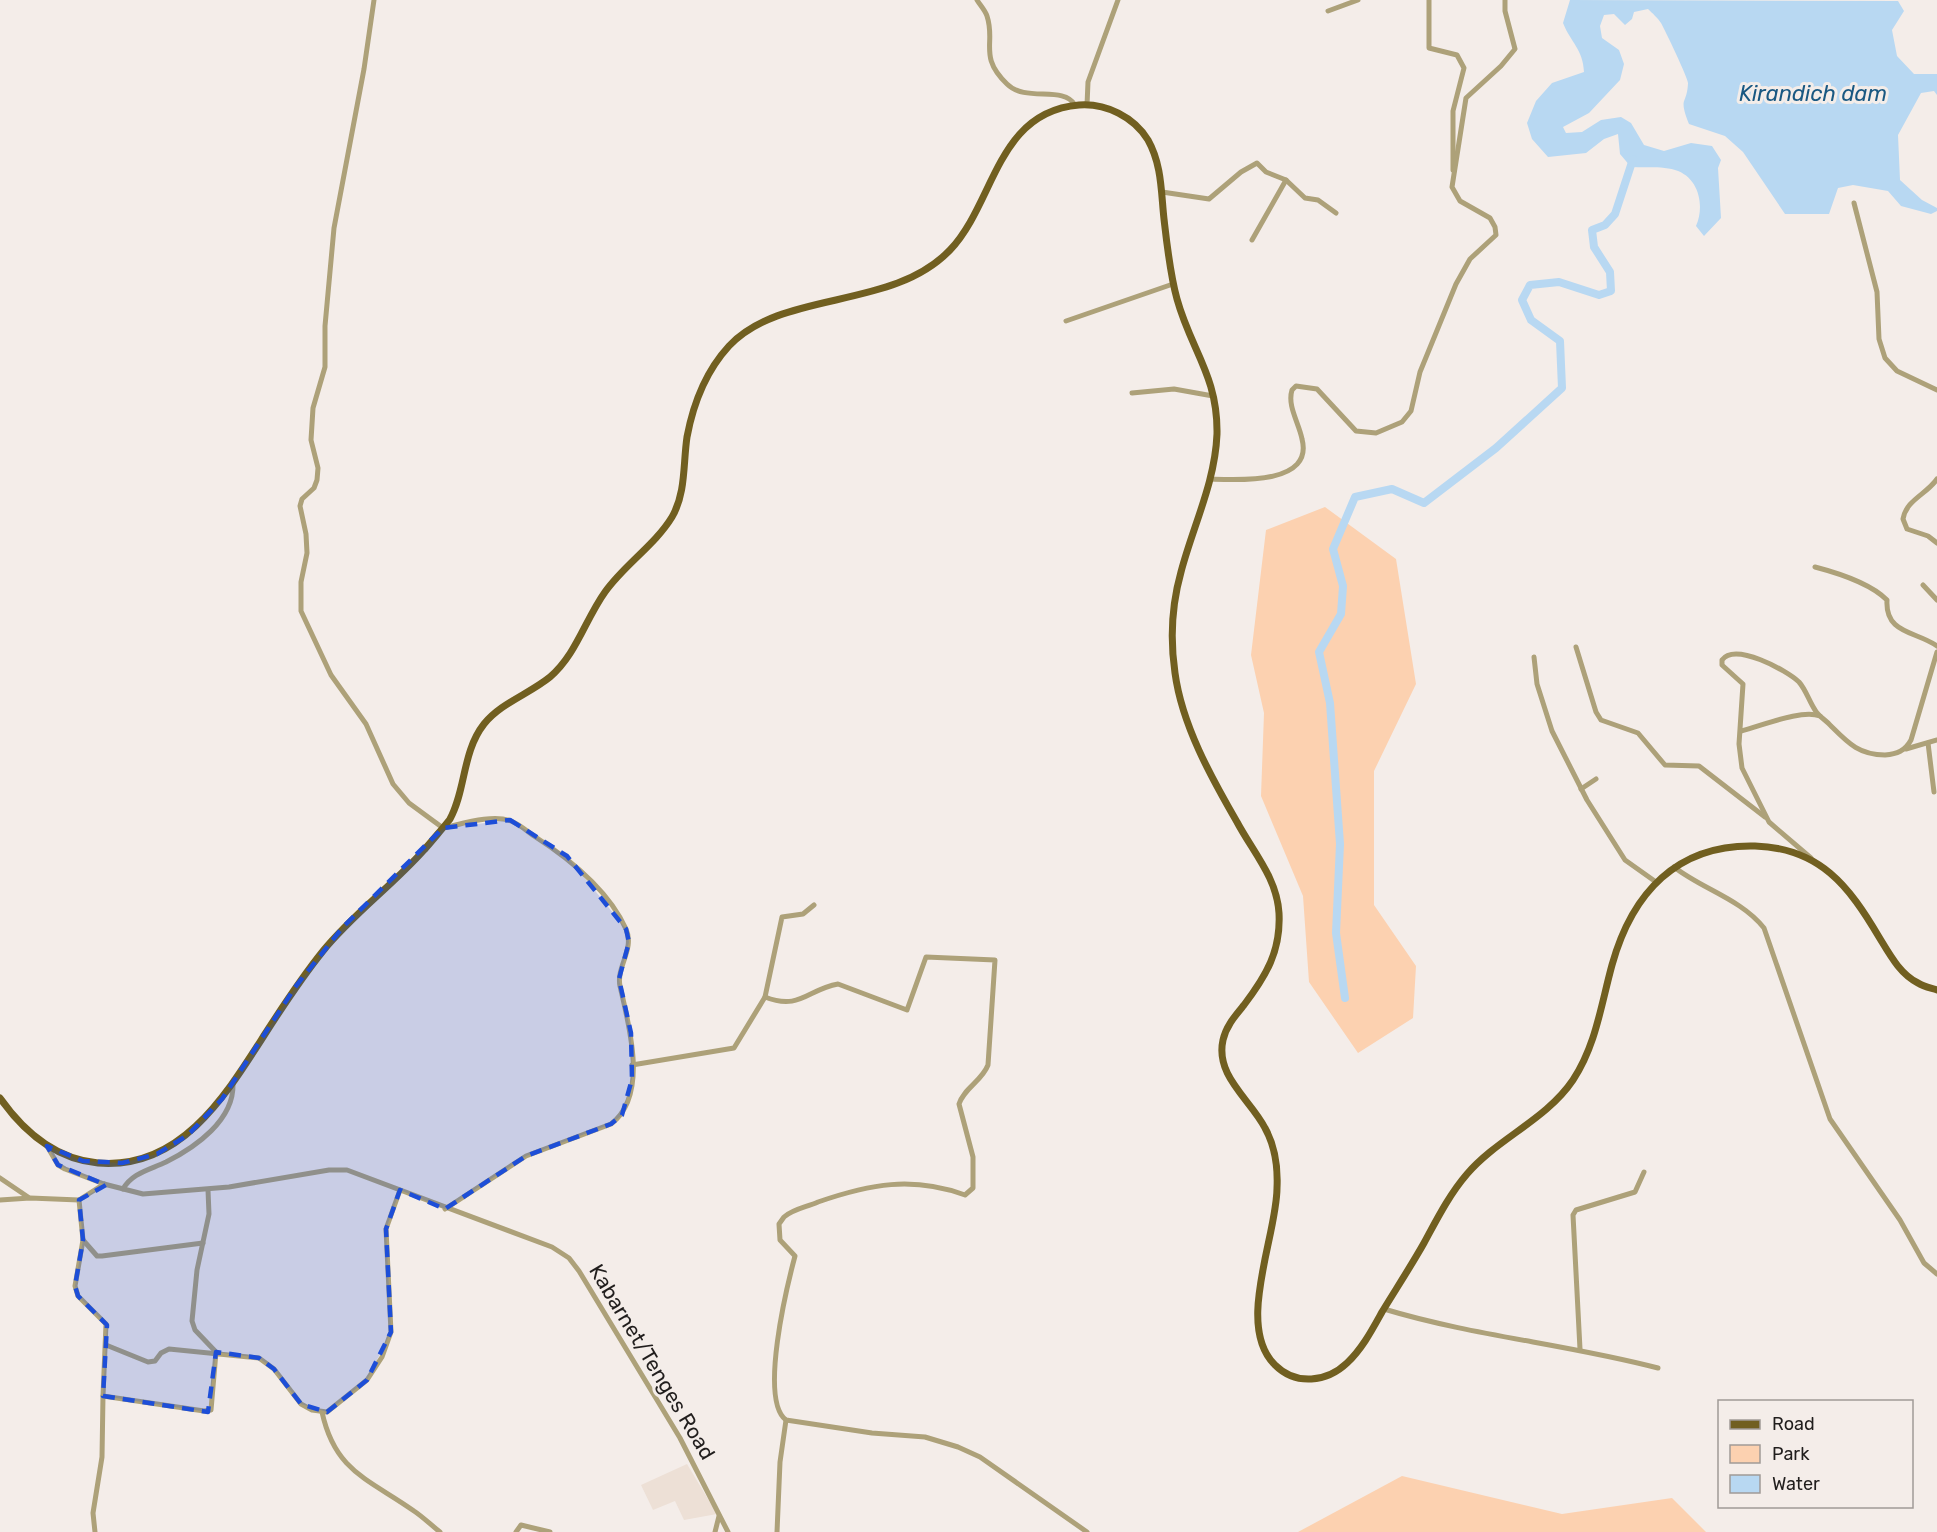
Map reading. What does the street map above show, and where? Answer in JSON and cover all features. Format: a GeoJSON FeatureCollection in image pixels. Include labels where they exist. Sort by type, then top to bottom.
{"type":"FeatureCollection","features":[{"type":"Feature","properties":{"kind":"main road"},"geometry":{"type":"LineString","coordinates":[[0,1098],[20,1124],[47,1146],[72,1158],[95,1163],[122,1163],[157,1154],[200,1124],[233,1084],[296,986],[336,936],[419,856],[451,819],[468,757],[483,725],[493,714],[550,677],[562,665],[609,586],[670,520],[679,504],[688,436],[695,406],[705,380],[732,342],[751,328],[772,318],[871,292],[922,272],[958,242],[1008,147],[1038,120],[1075,105],[1088,105],[1120,114],[1135,123],[1145,136],[1156,159],[1173,284],[1179,309],[1206,367],[1213,396],[1217,429],[1211,480],[1177,584],[1172,651],[1178,692],[1193,734],[1230,811],[1264,866],[1278,902],[1280,929],[1278,947],[1271,965],[1225,1033],[1222,1047],[1224,1065],[1229,1077],[1265,1128],[1273,1146],[1278,1197],[1262,1280],[1258,1334],[1262,1346],[1276,1366],[1297,1377],[1314,1379],[1328,1376],[1352,1359],[1384,1309],[1442,1208],[1464,1177],[1489,1152],[1556,1101],[1578,1073],[1598,1026],[1621,937],[1632,913],[1656,882],[1674,867],[1715,850],[1744,847],[1783,850],[1814,861],[1844,885],[1863,909],[1906,976],[1929,989],[1937,990]]}},
{"type":"Feature","properties":{"kind":"street"},"geometry":{"type":"LineString","coordinates":[[374,0],[364,69],[334,228],[325,326],[325,367],[314,408],[311,440],[318,468],[317,480],[314,488],[302,500],[300,506],[306,534],[307,553],[301,582],[301,611],[331,675],[366,724],[393,784],[409,803],[443,828],[491,819],[510,820],[567,856],[602,895],[626,929],[629,942],[619,979],[631,1033],[632,1065],[630,1098],[622,1115],[611,1124],[526,1156],[446,1209]]}},
{"type":"Feature","properties":{"kind":"street"},"geometry":{"type":"LineString","coordinates":[[977,0],[987,16],[988,46],[992,64],[1004,81],[1022,93],[1064,96],[1075,105]]}},
{"type":"Feature","properties":{"kind":"street"},"geometry":{"type":"LineString","coordinates":[[1088,105],[1088,82],[1118,0]]}},
{"type":"Feature","properties":{"kind":"street"},"geometry":{"type":"LineString","coordinates":[[1328,10],[1358,0]]}},
{"type":"Feature","properties":{"kind":"street"},"geometry":{"type":"LineString","coordinates":[[1211,480],[1266,479],[1285,473],[1298,464],[1303,441],[1290,402],[1292,390],[1296,386],[1317,389],[1351,427],[1362,432],[1384,431],[1408,417],[1420,372],[1456,284],[1470,259],[1496,235],[1496,227],[1490,218],[1455,197],[1453,111],[1464,68],[1457,55],[1429,48],[1429,0]]}},
{"type":"Feature","properties":{"kind":"street"},"geometry":{"type":"LineString","coordinates":[[1453,178],[1466,99],[1501,66],[1515,49],[1516,44],[1505,11],[1505,0]]}},
{"type":"Feature","properties":{"kind":"street"},"geometry":{"type":"LineString","coordinates":[[1162,192],[1209,199],[1241,172],[1256,163],[1266,172],[1286,180],[1305,198],[1323,203],[1336,213]]}},
{"type":"Feature","properties":{"kind":"street"},"geometry":{"type":"LineString","coordinates":[[1252,240],[1286,180]]}},
{"type":"Feature","properties":{"kind":"street"},"geometry":{"type":"LineString","coordinates":[[1854,203],[1877,292],[1879,339],[1885,358],[1896,371],[1937,390]]}},
{"type":"Feature","properties":{"kind":"street"},"geometry":{"type":"LineString","coordinates":[[1066,321],[1173,284]]}},
{"type":"Feature","properties":{"kind":"street"},"geometry":{"type":"LineString","coordinates":[[1132,393],[1174,389],[1213,396]]}},
{"type":"Feature","properties":{"kind":"street"},"geometry":{"type":"LineString","coordinates":[[1937,479],[1930,489],[1909,505],[1903,519],[1906,529],[1928,536],[1937,543]]}},
{"type":"Feature","properties":{"kind":"street"},"geometry":{"type":"LineString","coordinates":[[1815,567],[1850,579],[1881,596],[1887,600],[1887,615],[1895,625],[1937,646]]}},
{"type":"Feature","properties":{"kind":"street"},"geometry":{"type":"LineString","coordinates":[[1923,585],[1937,600]]}},
{"type":"Feature","properties":{"kind":"street"},"geometry":{"type":"LineString","coordinates":[[1576,646],[1596,712],[1601,720],[1638,733],[1665,765],[1698,766],[1767,818]]}},
{"type":"Feature","properties":{"kind":"street"},"geometry":{"type":"LineString","coordinates":[[1814,861],[1772,826],[1742,768],[1743,684],[1721,662],[1724,656],[1733,652],[1755,658],[1794,678],[1804,689],[1820,716]]}},
{"type":"Feature","properties":{"kind":"street"},"geometry":{"type":"LineString","coordinates":[[1904,750],[1914,733],[1937,652]]}},
{"type":"Feature","properties":{"kind":"street"},"geometry":{"type":"LineString","coordinates":[[1533,657],[1535,675],[1544,708],[1556,741],[1581,789],[1618,852],[1632,866],[1656,882]]}},
{"type":"Feature","properties":{"kind":"street"},"geometry":{"type":"LineString","coordinates":[[1741,730],[1811,713],[1830,723],[1846,743],[1861,751],[1895,754],[1937,740]]}},
{"type":"Feature","properties":{"kind":"street"},"geometry":{"type":"LineString","coordinates":[[1928,743],[1934,792]]}},
{"type":"Feature","properties":{"kind":"street"},"geometry":{"type":"LineString","coordinates":[[1581,789],[1596,779]]}},
{"type":"Feature","properties":{"kind":"street"},"geometry":{"type":"LineString","coordinates":[[1674,867],[1694,882],[1743,909],[1764,928],[1820,1096],[1830,1119],[1900,1220],[1924,1263],[1937,1274]]}},
{"type":"Feature","properties":{"kind":"street"},"geometry":{"type":"LineString","coordinates":[[632,1065],[730,1050],[739,1041],[765,997],[782,917],[803,914],[814,905]]}},
{"type":"Feature","properties":{"kind":"street"},"geometry":{"type":"LineString","coordinates":[[765,997],[777,1002],[794,1002],[838,984],[907,1010],[926,957],[995,960],[988,1065],[986,1072],[969,1087],[959,1104],[973,1157],[973,1181],[970,1193],[965,1195],[927,1184],[870,1187],[794,1211],[780,1224],[780,1240],[795,1256],[779,1333],[775,1372],[777,1406],[786,1420],[780,1462],[777,1532]]}},
{"type":"Feature","properties":{"kind":"street"},"geometry":{"type":"LineString","coordinates":[[123,1190],[132,1177],[167,1161],[208,1133],[231,1106],[233,1084]]}},
{"type":"Feature","properties":{"kind":"street","name":"Kabarnet/Tenges Road"},"geometry":{"type":"LineString","coordinates":[[47,1146],[58,1165],[123,1190],[155,1194],[208,1190],[337,1170],[356,1172],[446,1209],[552,1247],[569,1258],[652,1390],[728,1532]]}},
{"type":"Feature","properties":{"kind":"street"},"geometry":{"type":"LineString","coordinates":[[1580,1349],[1573,1215],[1576,1210],[1635,1192],[1644,1172]]}},
{"type":"Feature","properties":{"kind":"street"},"geometry":{"type":"LineString","coordinates":[[0,1178],[30,1198]]}},
{"type":"Feature","properties":{"kind":"street"},"geometry":{"type":"LineString","coordinates":[[0,1200],[30,1198],[79,1200],[104,1184]]}},
{"type":"Feature","properties":{"kind":"street"},"geometry":{"type":"LineString","coordinates":[[103,1396],[208,1412],[212,1406],[216,1352],[195,1330],[192,1321],[196,1282],[210,1214],[208,1190]]}},
{"type":"Feature","properties":{"kind":"street"},"geometry":{"type":"LineString","coordinates":[[106,1345],[148,1362],[155,1361],[160,1353],[169,1349],[199,1353],[216,1352],[259,1359],[274,1369],[301,1404],[322,1412],[331,1409],[367,1380],[382,1358],[391,1332],[386,1229],[400,1190]]}},
{"type":"Feature","properties":{"kind":"street"},"geometry":{"type":"LineString","coordinates":[[79,1200],[82,1240],[75,1286],[78,1296],[106,1324],[102,1457],[93,1513],[95,1532]]}},
{"type":"Feature","properties":{"kind":"street"},"geometry":{"type":"LineString","coordinates":[[82,1240],[98,1256],[203,1243]]}},
{"type":"Feature","properties":{"kind":"street"},"geometry":{"type":"LineString","coordinates":[[1384,1309],[1416,1318],[1580,1349],[1658,1368]]}},
{"type":"Feature","properties":{"kind":"street"},"geometry":{"type":"LineString","coordinates":[[322,1412],[330,1442],[351,1467],[374,1486],[417,1512],[440,1532]]}},
{"type":"Feature","properties":{"kind":"street"},"geometry":{"type":"LineString","coordinates":[[786,1420],[872,1433],[925,1437],[958,1448],[980,1457],[1087,1532]]}},
{"type":"Feature","properties":{"kind":"street"},"geometry":{"type":"LineString","coordinates":[[715,1532],[719,1515]]}},
{"type":"Feature","properties":{"kind":"street"},"geometry":{"type":"LineString","coordinates":[[516,1532],[521,1525],[550,1532]]}},
{"type":"Feature","properties":{"kind":"highlighted area"},"geometry":{"type":"Polygon","coordinates":[[[510,820],[567,856],[626,929],[629,942],[619,979],[631,1033],[632,1079],[622,1115],[611,1124],[526,1156],[445,1209],[400,1190],[386,1229],[391,1332],[367,1380],[327,1412],[301,1404],[274,1369],[259,1358],[216,1352],[208,1412],[103,1396],[107,1325],[78,1296],[75,1286],[83,1240],[79,1200],[106,1185],[58,1165],[47,1146],[83,1161],[122,1163],[157,1154],[188,1135],[222,1099],[296,986],[343,927],[443,828],[510,820]]]}},
{"type":"Feature","properties":{"kind":"shaded area"},"geometry":{"type":"Polygon","coordinates":[[[687,1464],[717,1514],[684,1520],[675,1501],[653,1510],[641,1485],[687,1464]]]}},
{"type":"Feature","properties":{"kind":"green space"},"geometry":{"type":"Polygon","coordinates":[[[1325,507],[1396,559],[1416,684],[1374,771],[1374,905],[1416,966],[1413,1018],[1358,1053],[1309,982],[1303,896],[1261,796],[1264,713],[1251,655],[1266,530],[1325,507]]]}},
{"type":"Feature","properties":{"kind":"green space"},"geometry":{"type":"Polygon","coordinates":[[[1402,1476],[1562,1514],[1672,1498],[1706,1532],[1298,1532],[1402,1476]]]}},
{"type":"Feature","properties":{"kind":"water","name":"Kirandich dam"},"geometry":{"type":"Polygon","coordinates":[[[1570,0],[1898,1],[1904,11],[1892,30],[1897,56],[1914,74],[1937,74],[1937,95],[1934,91],[1921,93],[1898,135],[1900,180],[1922,200],[1937,208],[1937,211],[1931,214],[1901,206],[1888,191],[1853,185],[1838,188],[1829,214],[1785,214],[1743,152],[1725,136],[1689,124],[1684,105],[1687,79],[1661,23],[1648,9],[1634,12],[1632,19],[1625,25],[1614,14],[1604,15],[1600,26],[1602,38],[1619,50],[1624,64],[1620,80],[1589,113],[1563,127],[1566,133],[1582,132],[1601,120],[1621,117],[1631,123],[1644,145],[1664,151],[1691,143],[1712,146],[1721,160],[1718,168],[1721,218],[1704,236],[1696,226],[1700,201],[1690,179],[1675,170],[1631,167],[1620,154],[1618,134],[1604,139],[1586,153],[1548,157],[1532,139],[1527,123],[1536,101],[1552,83],[1584,72],[1579,52],[1563,23],[1570,0]]]}},
{"type":"Feature","properties":{"kind":"waterway"},"geometry":{"type":"LineString","coordinates":[[1345,998],[1336,933],[1340,844],[1330,703],[1319,652],[1341,614],[1343,586],[1333,549],[1355,497],[1392,489],[1424,503],[1496,448],[1562,388],[1560,341],[1531,320],[1522,300],[1530,285],[1559,282],[1599,295],[1611,291],[1610,272],[1594,247],[1592,230],[1605,225],[1615,214],[1633,159]]}}]}
